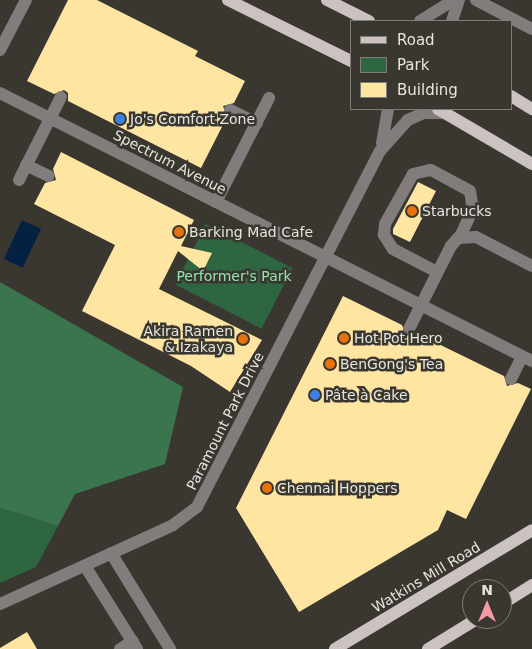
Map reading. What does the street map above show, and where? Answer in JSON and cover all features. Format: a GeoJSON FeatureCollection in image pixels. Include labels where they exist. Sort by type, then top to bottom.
{"type":"FeatureCollection","features":[{"type":"Feature","properties":{"kind":"main road"},"geometry":{"type":"LineString","coordinates":[[228,0],[350,61]]}},
{"type":"Feature","properties":{"kind":"main road"},"geometry":{"type":"LineString","coordinates":[[327,0],[367,20]]}},
{"type":"Feature","properties":{"kind":"main road"},"geometry":{"type":"LineString","coordinates":[[512,97],[532,109]]}},
{"type":"Feature","properties":{"kind":"main road"},"geometry":{"type":"LineString","coordinates":[[442,111],[532,164]]}},
{"type":"Feature","properties":{"kind":"main road","name":"Watkins Mill Road"},"geometry":{"type":"LineString","coordinates":[[335,649],[532,530]]}},
{"type":"Feature","properties":{"kind":"main road"},"geometry":{"type":"LineString","coordinates":[[512,598],[532,585]]}},
{"type":"Feature","properties":{"kind":"main road"},"geometry":{"type":"LineString","coordinates":[[428,649],[462,628]]}},
{"type":"Feature","properties":{"kind":"street"},"geometry":{"type":"LineString","coordinates":[[0,50],[26,0]]}},
{"type":"Feature","properties":{"kind":"street"},"geometry":{"type":"LineString","coordinates":[[422,20],[454,0]]}},
{"type":"Feature","properties":{"kind":"street"},"geometry":{"type":"LineString","coordinates":[[452,20],[460,0]]}},
{"type":"Feature","properties":{"kind":"street"},"geometry":{"type":"LineString","coordinates":[[476,0],[532,29]]}},
{"type":"Feature","properties":{"kind":"street","name":"Spectrum Avenue"},"geometry":{"type":"LineString","coordinates":[[0,93],[527,359]]}},
{"type":"Feature","properties":{"kind":"street"},"geometry":{"type":"LineString","coordinates":[[19,180],[61,97]]}},
{"type":"Feature","properties":{"kind":"street"},"geometry":{"type":"LineString","coordinates":[[216,202],[270,98]]}},
{"type":"Feature","properties":{"kind":"street"},"geometry":{"type":"LineString","coordinates":[[230,110],[256,123]]}},
{"type":"Feature","properties":{"kind":"street","name":"Paramount Park Drive"},"geometry":{"type":"LineString","coordinates":[[380,151],[388,110]]}},
{"type":"Feature","properties":{"kind":"street","name":"Paramount Park Drive"},"geometry":{"type":"LineString","coordinates":[[0,604],[173,525],[197,507],[380,151],[408,120],[424,113],[442,111]]}},
{"type":"Feature","properties":{"kind":"street"},"geometry":{"type":"LineString","coordinates":[[26,165],[49,176]]}},
{"type":"Feature","properties":{"kind":"street"},"geometry":{"type":"LineString","coordinates":[[409,329],[450,246],[460,237],[473,209],[470,191],[431,170],[413,174],[385,224],[384,234],[393,249],[437,272]]}},
{"type":"Feature","properties":{"kind":"street"},"geometry":{"type":"LineString","coordinates":[[460,237],[476,237],[532,266]]}},
{"type":"Feature","properties":{"kind":"street"},"geometry":{"type":"LineString","coordinates":[[511,379],[527,359]]}},
{"type":"Feature","properties":{"kind":"street"},"geometry":{"type":"LineString","coordinates":[[111,553],[170,649]]}},
{"type":"Feature","properties":{"kind":"street"},"geometry":{"type":"LineString","coordinates":[[85,566],[135,645],[120,649]]}},
{"type":"Feature","properties":{"kind":"green space","name":"Performer's Park"},"geometry":{"type":"Polygon","coordinates":[[[206,224],[292,268],[262,329],[175,285],[206,224]]]}},
{"type":"Feature","properties":{"kind":"green space"},"geometry":{"type":"Polygon","coordinates":[[[0,282],[183,387],[165,464],[75,494],[58,526],[0,508],[0,282]]]}},
{"type":"Feature","properties":{"kind":"green space"},"geometry":{"type":"Polygon","coordinates":[[[0,508],[58,526],[36,567],[0,583],[0,508]]]}},
{"type":"Feature","properties":{"kind":"water"},"geometry":{"type":"Polygon","coordinates":[[[22,220],[41,229],[23,268],[4,259],[22,220]]]}},
{"type":"Feature","properties":{"kind":"building"},"geometry":{"type":"Polygon","coordinates":[[[68,0],[97,0],[198,51],[195,56],[245,81],[234,103],[223,106],[227,117],[201,168],[68,101],[68,93],[64,90],[54,94],[27,81],[68,0]]]}},
{"type":"Feature","properties":{"kind":"building"},"geometry":{"type":"Polygon","coordinates":[[[61,152],[194,220],[181,246],[212,253],[203,271],[178,251],[159,289],[262,340],[230,392],[191,366],[82,311],[115,245],[34,204],[45,183],[56,180],[53,169],[61,152]]]}},
{"type":"Feature","properties":{"kind":"building","name":"Starbucks"},"geometry":{"type":"Polygon","coordinates":[[[418,182],[436,191],[410,242],[393,234],[393,229],[418,182]]]}},
{"type":"Feature","properties":{"kind":"building"},"geometry":{"type":"Polygon","coordinates":[[[343,296],[402,325],[406,336],[416,333],[504,376],[507,386],[518,383],[531,389],[466,519],[447,510],[438,530],[299,612],[236,508],[343,296]]]}},
{"type":"Feature","properties":{"kind":"building"},"geometry":{"type":"Polygon","coordinates":[[[27,632],[37,649],[0,649],[0,648],[27,632]]]}},
{"type":"Feature","properties":{"kind":"place","name":"Jo's Comfort Zone"},"geometry":{"type":"Point","coordinates":[120,119]}},
{"type":"Feature","properties":{"kind":"place","name":"Starbucks"},"geometry":{"type":"Point","coordinates":[412,211]}},
{"type":"Feature","properties":{"kind":"place","name":"Barking Mad Cafe"},"geometry":{"type":"Point","coordinates":[179,232]}},
{"type":"Feature","properties":{"kind":"place","name":"Hot Pot Hero"},"geometry":{"type":"Point","coordinates":[344,338]}},
{"type":"Feature","properties":{"kind":"place","name":"Akira Ramen & Izakaya"},"geometry":{"type":"Point","coordinates":[243,339]}},
{"type":"Feature","properties":{"kind":"place","name":"BenGong's Tea"},"geometry":{"type":"Point","coordinates":[330,364]}},
{"type":"Feature","properties":{"kind":"place","name":"Pâte à Cake"},"geometry":{"type":"Point","coordinates":[315,395]}},
{"type":"Feature","properties":{"kind":"place","name":"Chennai Hoppers"},"geometry":{"type":"Point","coordinates":[267,488]}}]}
